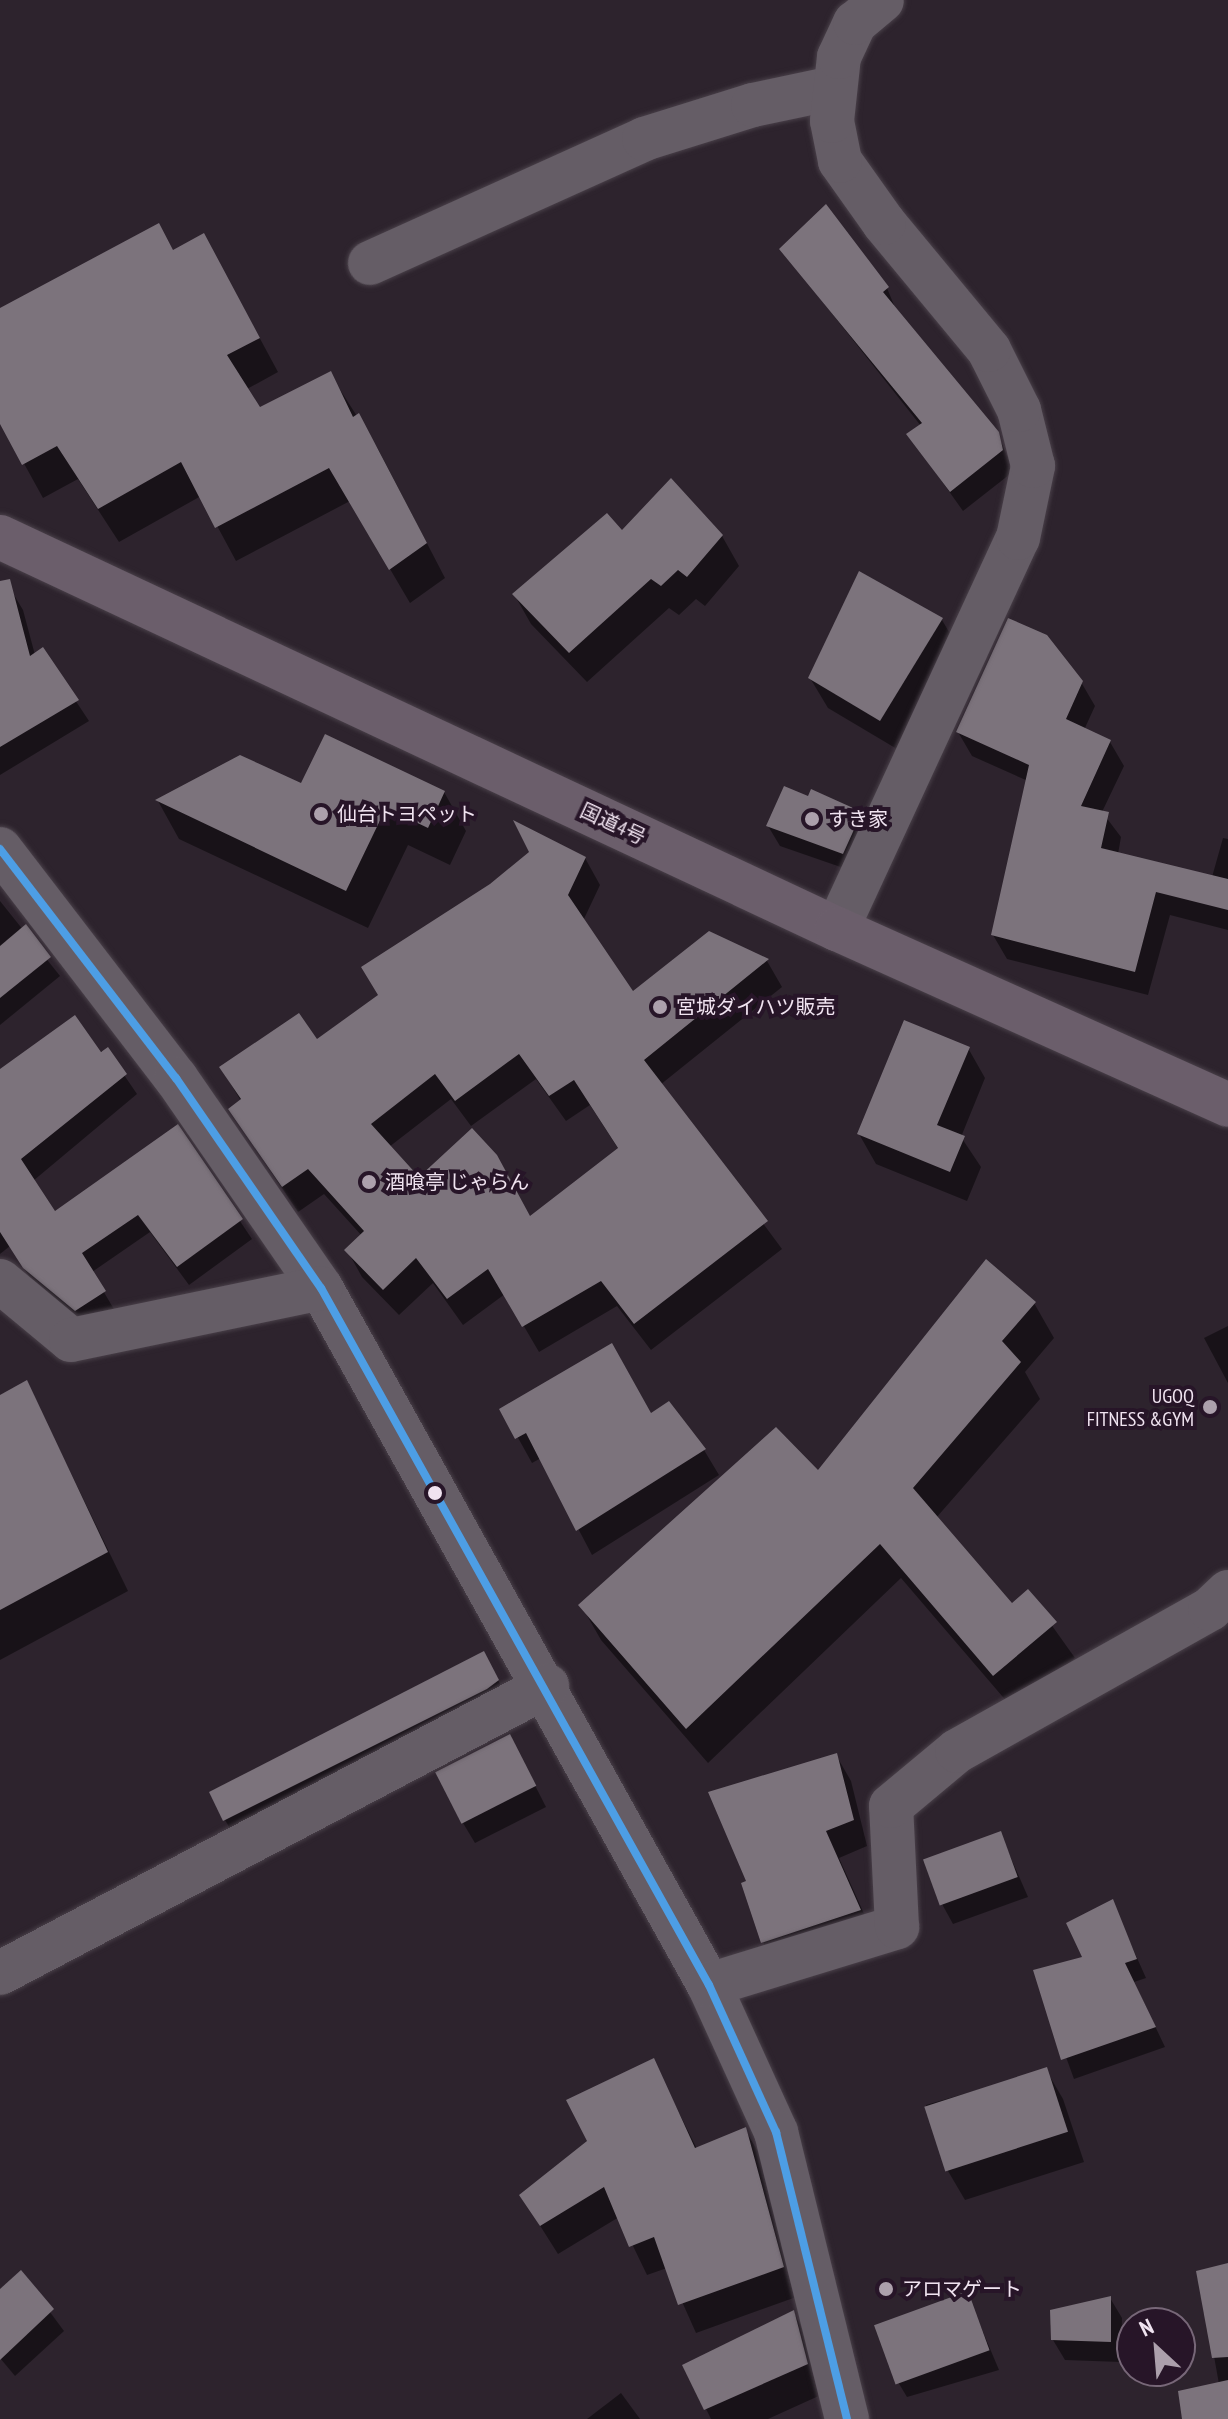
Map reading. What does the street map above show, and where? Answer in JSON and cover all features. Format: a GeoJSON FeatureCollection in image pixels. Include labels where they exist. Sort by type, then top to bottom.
{"type":"FeatureCollection","features":[{"type":"Feature","properties":{"kind":"highway","name":"国道4号"},"geometry":{"type":"LineString","coordinates":[[0,537],[837,929],[1228,1105]]}},
{"type":"Feature","properties":{"kind":"street"},"geometry":{"type":"LineString","coordinates":[[837,929],[1018,538],[1033,466],[1019,410],[989,350],[840,161],[832,121],[839,57],[855,23],[882,0]]}},
{"type":"Feature","properties":{"kind":"street"},"geometry":{"type":"LineString","coordinates":[[370,263],[644,139],[753,105],[834,88]]}},
{"type":"Feature","properties":{"kind":"street"},"geometry":{"type":"LineString","coordinates":[[0,849],[176,1078],[321,1288],[547,1686],[709,1985],[776,2132],[847,2419]]}},
{"type":"Feature","properties":{"kind":"street"},"geometry":{"type":"LineString","coordinates":[[0,1281],[71,1340],[321,1288]]}},
{"type":"Feature","properties":{"kind":"street"},"geometry":{"type":"LineString","coordinates":[[709,1985],[897,1927],[891,1806],[957,1751],[1210,1609],[1228,1592]]}},
{"type":"Feature","properties":{"kind":"street"},"geometry":{"type":"LineString","coordinates":[[0,1973],[547,1686]]}},
{"type":"Feature","properties":{"kind":"building"},"geometry":{"type":"Polygon","coordinates":[[[826,204],[889,287],[883,292],[999,432],[1003,450],[950,492],[906,434],[922,423],[779,249],[826,204]]]}},
{"type":"Feature","properties":{"kind":"building"},"geometry":{"type":"Polygon","coordinates":[[[159,223],[173,250],[204,233],[260,338],[227,355],[260,407],[331,371],[353,417],[359,413],[427,543],[389,570],[329,468],[215,528],[181,462],[98,509],[57,446],[22,465],[0,424],[0,308],[159,223]]]}},
{"type":"Feature","properties":{"kind":"building"},"geometry":{"type":"Polygon","coordinates":[[[671,478],[723,535],[687,577],[678,570],[661,586],[651,579],[569,653],[512,594],[607,513],[622,530],[671,478]]]}},
{"type":"Feature","properties":{"kind":"building"},"geometry":{"type":"Polygon","coordinates":[[[859,571],[943,618],[880,721],[808,678],[859,571]]]}},
{"type":"Feature","properties":{"kind":"building"},"geometry":{"type":"Polygon","coordinates":[[[10,579],[30,656],[43,647],[79,700],[0,747],[0,581],[10,579]]]}},
{"type":"Feature","properties":{"kind":"building"},"geometry":{"type":"Polygon","coordinates":[[[1008,618],[1047,635],[1083,681],[1066,719],[1111,740],[1081,806],[1109,812],[1101,848],[1228,879],[1228,910],[1156,892],[1135,972],[991,935],[1029,765],[956,732],[1008,618]]]}},
{"type":"Feature","properties":{"kind":"building"},"geometry":{"type":"Polygon","coordinates":[[[325,734],[445,791],[428,828],[386,808],[346,891],[155,800],[240,755],[301,783],[325,734]]]}},
{"type":"Feature","properties":{"kind":"building"},"geometry":{"type":"Polygon","coordinates":[[[784,786],[808,796],[811,789],[862,812],[843,854],[766,826],[784,786]]]}},
{"type":"Feature","properties":{"kind":"building"},"geometry":{"type":"Polygon","coordinates":[[[513,820],[586,857],[568,895],[633,991],[709,931],[769,959],[644,1060],[768,1221],[634,1324],[601,1281],[522,1327],[488,1269],[447,1299],[416,1258],[383,1290],[344,1250],[364,1231],[308,1169],[282,1187],[228,1109],[241,1099],[219,1067],[299,1013],[317,1039],[378,995],[361,967],[490,884],[529,852],[513,820]],[[519,1054],[455,1101],[435,1074],[371,1124],[419,1177],[472,1128],[497,1155],[530,1216],[618,1148],[574,1080],[549,1096],[519,1054]]]}},
{"type":"Feature","properties":{"kind":"building"},"geometry":{"type":"Polygon","coordinates":[[[26,924],[51,957],[0,998],[0,946],[26,924]]]}},
{"type":"Feature","properties":{"kind":"building"},"geometry":{"type":"Polygon","coordinates":[[[75,1015],[101,1052],[108,1047],[127,1074],[21,1159],[55,1211],[178,1124],[243,1219],[177,1267],[138,1215],[82,1253],[106,1291],[75,1311],[23,1268],[0,1232],[0,1069],[75,1015]]]}},
{"type":"Feature","properties":{"kind":"building"},"geometry":{"type":"Polygon","coordinates":[[[904,1020],[970,1047],[937,1125],[965,1136],[950,1172],[857,1134],[904,1020]]]}},
{"type":"Feature","properties":{"kind":"building"},"geometry":{"type":"Polygon","coordinates":[[[986,1259],[1036,1302],[1002,1341],[1021,1362],[913,1488],[1012,1603],[1028,1589],[1057,1622],[993,1676],[880,1544],[686,1729],[578,1605],[776,1427],[818,1470],[986,1259]]]}},
{"type":"Feature","properties":{"kind":"building"},"geometry":{"type":"Polygon","coordinates":[[[612,1343],[651,1413],[669,1401],[706,1449],[576,1531],[526,1433],[515,1439],[499,1409],[612,1343]]]}},
{"type":"Feature","properties":{"kind":"building"},"geometry":{"type":"Polygon","coordinates":[[[27,1380],[108,1552],[0,1610],[0,1395],[27,1380]]]}},
{"type":"Feature","properties":{"kind":"building"},"geometry":{"type":"Polygon","coordinates":[[[484,1651],[499,1680],[487,1689],[223,1821],[209,1792],[484,1651]]]}},
{"type":"Feature","properties":{"kind":"building"},"geometry":{"type":"Polygon","coordinates":[[[510,1734],[536,1786],[461,1824],[435,1772],[510,1734]]]}},
{"type":"Feature","properties":{"kind":"building"},"geometry":{"type":"Polygon","coordinates":[[[837,1753],[854,1820],[826,1831],[861,1910],[761,1943],[741,1883],[746,1881],[708,1792],[837,1753]]]}},
{"type":"Feature","properties":{"kind":"building"},"geometry":{"type":"Polygon","coordinates":[[[1001,1831],[1018,1877],[940,1905],[923,1859],[1001,1831]]]}},
{"type":"Feature","properties":{"kind":"building"},"geometry":{"type":"Polygon","coordinates":[[[1113,1899],[1137,1959],[1125,1963],[1156,2027],[1061,2060],[1033,1970],[1082,1957],[1066,1923],[1113,1899]]]}},
{"type":"Feature","properties":{"kind":"building"},"geometry":{"type":"Polygon","coordinates":[[[654,2058],[695,2148],[746,2127],[784,2267],[678,2305],[654,2237],[629,2247],[604,2187],[540,2226],[519,2195],[587,2141],[566,2100],[654,2058]]]}},
{"type":"Feature","properties":{"kind":"building"},"geometry":{"type":"Polygon","coordinates":[[[1047,2067],[1068,2132],[945,2172],[924,2107],[1047,2067]]]}},
{"type":"Feature","properties":{"kind":"building"},"geometry":{"type":"Polygon","coordinates":[[[1228,2263],[1228,2357],[1212,2358],[1196,2271],[1228,2263]]]}},
{"type":"Feature","properties":{"kind":"building"},"geometry":{"type":"Polygon","coordinates":[[[21,2270],[54,2309],[0,2360],[0,2289],[21,2270]]]}},
{"type":"Feature","properties":{"kind":"building"},"geometry":{"type":"Polygon","coordinates":[[[968,2291],[990,2350],[896,2384],[874,2325],[968,2291]]]}},
{"type":"Feature","properties":{"kind":"building"},"geometry":{"type":"Polygon","coordinates":[[[1111,2296],[1111,2342],[1051,2340],[1050,2310],[1111,2296]]]}},
{"type":"Feature","properties":{"kind":"building"},"geometry":{"type":"Polygon","coordinates":[[[794,2310],[808,2364],[704,2410],[682,2365],[794,2310]]]}},
{"type":"Feature","properties":{"kind":"building"},"geometry":{"type":"Polygon","coordinates":[[[1228,2380],[1228,2419],[1182,2419],[1178,2391],[1228,2380]]]}},
{"type":"Feature","properties":{"kind":"transit line"},"geometry":{"type":"LineString","coordinates":[[0,849],[176,1078],[321,1288],[709,1985],[776,2132],[847,2419]]}},
{"type":"Feature","properties":{"kind":"place","name":"仙台トヨペット"},"geometry":{"type":"Point","coordinates":[321,814]}},
{"type":"Feature","properties":{"kind":"place","name":"すき家"},"geometry":{"type":"Point","coordinates":[812,819]}},
{"type":"Feature","properties":{"kind":"place","name":"宮城ダイハツ販売"},"geometry":{"type":"Point","coordinates":[660,1007]}},
{"type":"Feature","properties":{"kind":"place","name":"酒喰亭 じゃらん"},"geometry":{"type":"Point","coordinates":[369,1182]}},
{"type":"Feature","properties":{"kind":"place","name":"UGOQ FITNESS &GYM"},"geometry":{"type":"Point","coordinates":[1210,1407]}},
{"type":"Feature","properties":{"kind":"place","name":"アロマゲート"},"geometry":{"type":"Point","coordinates":[886,2289]}}]}
